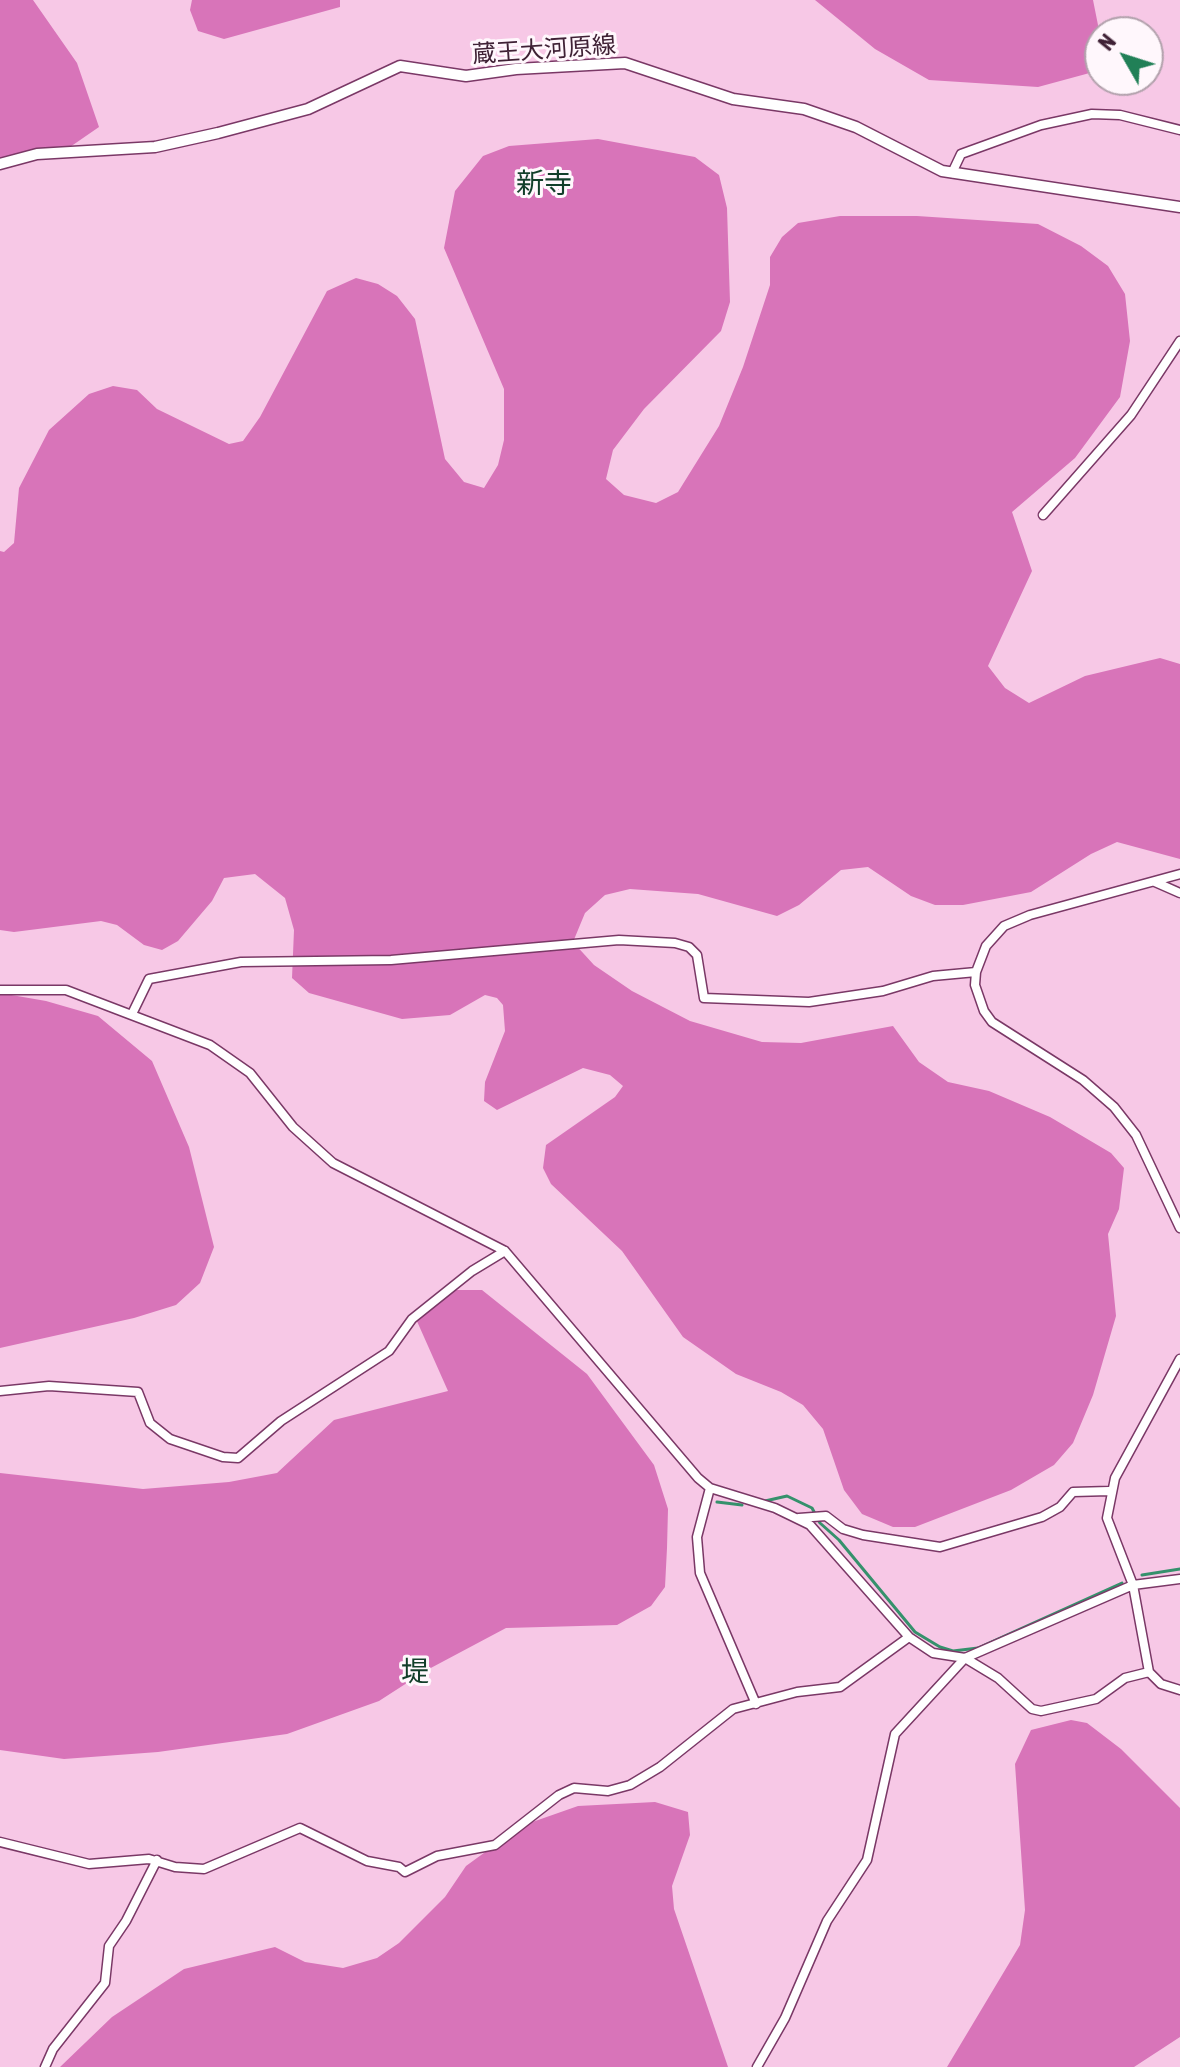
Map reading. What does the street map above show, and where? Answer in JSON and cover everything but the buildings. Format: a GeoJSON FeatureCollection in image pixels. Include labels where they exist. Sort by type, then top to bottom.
{"type":"FeatureCollection","features":[{"type":"Feature","properties":{"kind":"main road","name":"蔵王大河原線"},"geometry":{"type":"LineString","coordinates":[[0,164],[37,154],[155,147],[218,133],[308,109],[400,66],[466,76],[516,69],[625,63],[733,99],[804,109],[856,127],[926,166],[952,173],[1180,207]]}},
{"type":"Feature","properties":{"kind":"street"},"geometry":{"type":"LineString","coordinates":[[952,173],[961,154],[1041,125],[1092,114],[1120,115],[1180,130]]}},
{"type":"Feature","properties":{"kind":"street"},"geometry":{"type":"LineString","coordinates":[[1043,515],[1138,406],[1180,341]]}},
{"type":"Feature","properties":{"kind":"street"},"geometry":{"type":"LineString","coordinates":[[1180,874],[1030,915],[1004,926],[986,946],[976,972],[979,998],[992,1022],[1083,1080],[1114,1107],[1136,1135],[1180,1228]]}},
{"type":"Feature","properties":{"kind":"street"},"geometry":{"type":"LineString","coordinates":[[1154,882],[1180,893]]}},
{"type":"Feature","properties":{"kind":"street"},"geometry":{"type":"LineString","coordinates":[[132,1014],[149,979],[241,962],[391,960],[619,940],[675,943],[689,947],[697,955],[704,998],[809,1002],[883,991],[933,976],[976,972]]}},
{"type":"Feature","properties":{"kind":"street"},"geometry":{"type":"LineString","coordinates":[[0,990],[66,990],[210,1045],[235,1060],[293,1127],[333,1163],[505,1251],[685,1465],[710,1488],[799,1518],[824,1538],[909,1637],[933,1653],[965,1658],[998,1678],[1032,1709],[1041,1711],[1096,1699],[1125,1678],[1149,1672]]}},
{"type":"Feature","properties":{"kind":"street"},"geometry":{"type":"LineString","coordinates":[[0,1391],[49,1386],[138,1392],[145,1402],[150,1423],[170,1439],[223,1457],[238,1458],[281,1421],[389,1351],[412,1319],[472,1271],[505,1251]]}},
{"type":"Feature","properties":{"kind":"street"},"geometry":{"type":"LineString","coordinates":[[1180,1359],[1109,1491],[1107,1518],[1110,1533],[1133,1585],[1149,1672],[1161,1684],[1180,1690]]}},
{"type":"Feature","properties":{"kind":"street"},"geometry":{"type":"LineString","coordinates":[[710,1488],[697,1537],[700,1573],[756,1704]]}},
{"type":"Feature","properties":{"kind":"street"},"geometry":{"type":"LineString","coordinates":[[799,1518],[816,1516],[863,1535],[940,1547],[1042,1517],[1060,1507],[1073,1492],[1109,1491]]}},
{"type":"Feature","properties":{"kind":"street"},"geometry":{"type":"LineString","coordinates":[[757,2067],[785,2018],[827,1921],[867,1860],[895,1734],[965,1658],[1133,1585],[1180,1579]]}},
{"type":"Feature","properties":{"kind":"street"},"geometry":{"type":"LineString","coordinates":[[0,1842],[89,1864],[157,1860],[175,1867],[204,1869],[300,1828],[367,1861],[399,1867],[405,1872],[437,1856],[495,1845],[559,1795],[574,1788],[608,1791],[630,1785],[660,1767],[726,1713],[797,1692],[840,1687],[859,1677],[909,1637]]}},
{"type":"Feature","properties":{"kind":"street"},"geometry":{"type":"LineString","coordinates":[[45,2067],[53,2049],[105,1983],[109,1946],[126,1921],[157,1860]]}},
{"type":"Feature","properties":{"kind":"shaded area"},"geometry":{"type":"Polygon","coordinates":[[[0,0],[33,0],[77,63],[99,127],[54,158],[0,159],[0,0]]]}},
{"type":"Feature","properties":{"kind":"shaded area"},"geometry":{"type":"Polygon","coordinates":[[[192,0],[340,0],[340,7],[224,39],[198,31],[190,10],[192,0]]]}},
{"type":"Feature","properties":{"kind":"shaded area"},"geometry":{"type":"Polygon","coordinates":[[[815,0],[1093,0],[1096,16],[1084,16],[1084,75],[1038,87],[929,80],[875,49],[815,0]]]}},
{"type":"Feature","properties":{"kind":"shaded area"},"geometry":{"type":"Polygon","coordinates":[[[598,139],[695,157],[719,175],[727,208],[730,302],[721,331],[644,409],[613,450],[606,479],[624,495],[656,503],[678,492],[719,426],[743,367],[770,285],[770,257],[782,237],[798,223],[840,216],[917,216],[1038,224],[1081,246],[1108,266],[1125,294],[1130,341],[1120,397],[1075,458],[1012,512],[1032,571],[988,666],[1005,688],[1029,703],[1085,676],[1160,658],[1180,664],[1180,859],[1117,842],[1091,854],[1031,892],[963,905],[935,905],[911,896],[868,867],[841,870],[799,905],[777,916],[698,894],[630,889],[605,895],[585,913],[573,942],[594,965],[632,991],[690,1021],[762,1042],[801,1043],[893,1026],[919,1062],[948,1082],[989,1091],[1050,1117],[1111,1153],[1124,1168],[1119,1209],[1108,1234],[1116,1316],[1093,1395],[1073,1443],[1054,1465],[1011,1490],[915,1527],[893,1527],[862,1514],[844,1490],[823,1429],[803,1405],[781,1392],[736,1374],[683,1337],[622,1251],[551,1184],[543,1168],[546,1145],[615,1097],[623,1086],[610,1075],[583,1068],[497,1110],[484,1101],[485,1082],[505,1031],[503,1005],[497,998],[485,995],[450,1015],[402,1019],[309,993],[292,978],[294,930],[285,898],[255,874],[224,878],[212,901],[178,941],[162,950],[144,945],[117,925],[101,921],[14,932],[0,930],[0,551],[4,552],[14,543],[19,488],[49,430],[89,394],[113,386],[137,390],[157,409],[229,444],[243,441],[260,417],[327,291],[356,278],[378,284],[397,296],[415,319],[445,459],[464,482],[484,488],[498,465],[504,440],[504,389],[444,248],[455,191],[483,156],[509,146],[598,139]]]}},
{"type":"Feature","properties":{"kind":"shaded area"},"geometry":{"type":"Polygon","coordinates":[[[0,993],[46,1001],[98,1016],[152,1061],[189,1147],[214,1247],[200,1283],[176,1305],[134,1318],[0,1348],[0,993]]]}},
{"type":"Feature","properties":{"kind":"shaded area"},"geometry":{"type":"Polygon","coordinates":[[[455,1290],[482,1290],[587,1374],[654,1465],[668,1509],[665,1587],[651,1606],[617,1625],[506,1628],[427,1670],[379,1701],[287,1734],[158,1752],[64,1759],[0,1750],[0,1473],[143,1489],[229,1482],[277,1473],[334,1420],[448,1391],[416,1319],[455,1290]]]}},
{"type":"Feature","properties":{"kind":"shaded area"},"geometry":{"type":"Polygon","coordinates":[[[1071,1720],[1087,1723],[1121,1749],[1180,1808],[1180,2037],[1134,2067],[947,2067],[1020,1945],[1025,1910],[1015,1764],[1031,1730],[1071,1720]]]}},
{"type":"Feature","properties":{"kind":"shaded area"},"geometry":{"type":"Polygon","coordinates":[[[655,1802],[688,1812],[690,1835],[672,1886],[674,1909],[728,2067],[60,2067],[112,2017],[184,1969],[275,1947],[305,1962],[343,1968],[377,1958],[399,1943],[445,1897],[466,1866],[521,1826],[578,1806],[655,1802]]]}},
{"type":"Feature","properties":{"kind":"waterway"},"geometry":{"type":"LineString","coordinates":[[765,1501],[787,1496],[812,1508],[820,1523],[839,1540],[915,1632],[953,1651],[978,1648],[1122,1583]]}},
{"type":"Feature","properties":{"kind":"waterway"},"geometry":{"type":"LineString","coordinates":[[717,1502],[742,1505]]}},
{"type":"Feature","properties":{"kind":"waterway"},"geometry":{"type":"LineString","coordinates":[[1142,1575],[1180,1569]]}},
{"type":"Feature","properties":{"kind":"waterway"},"geometry":{"type":"LineString","coordinates":[[903,1720],[936,1684]]}},
{"type":"Feature","properties":{"kind":"district","name":"新寺"},"geometry":{"type":"Point","coordinates":[544,184]}},
{"type":"Feature","properties":{"kind":"district","name":"堤"},"geometry":{"type":"Point","coordinates":[415,1672]}}]}
